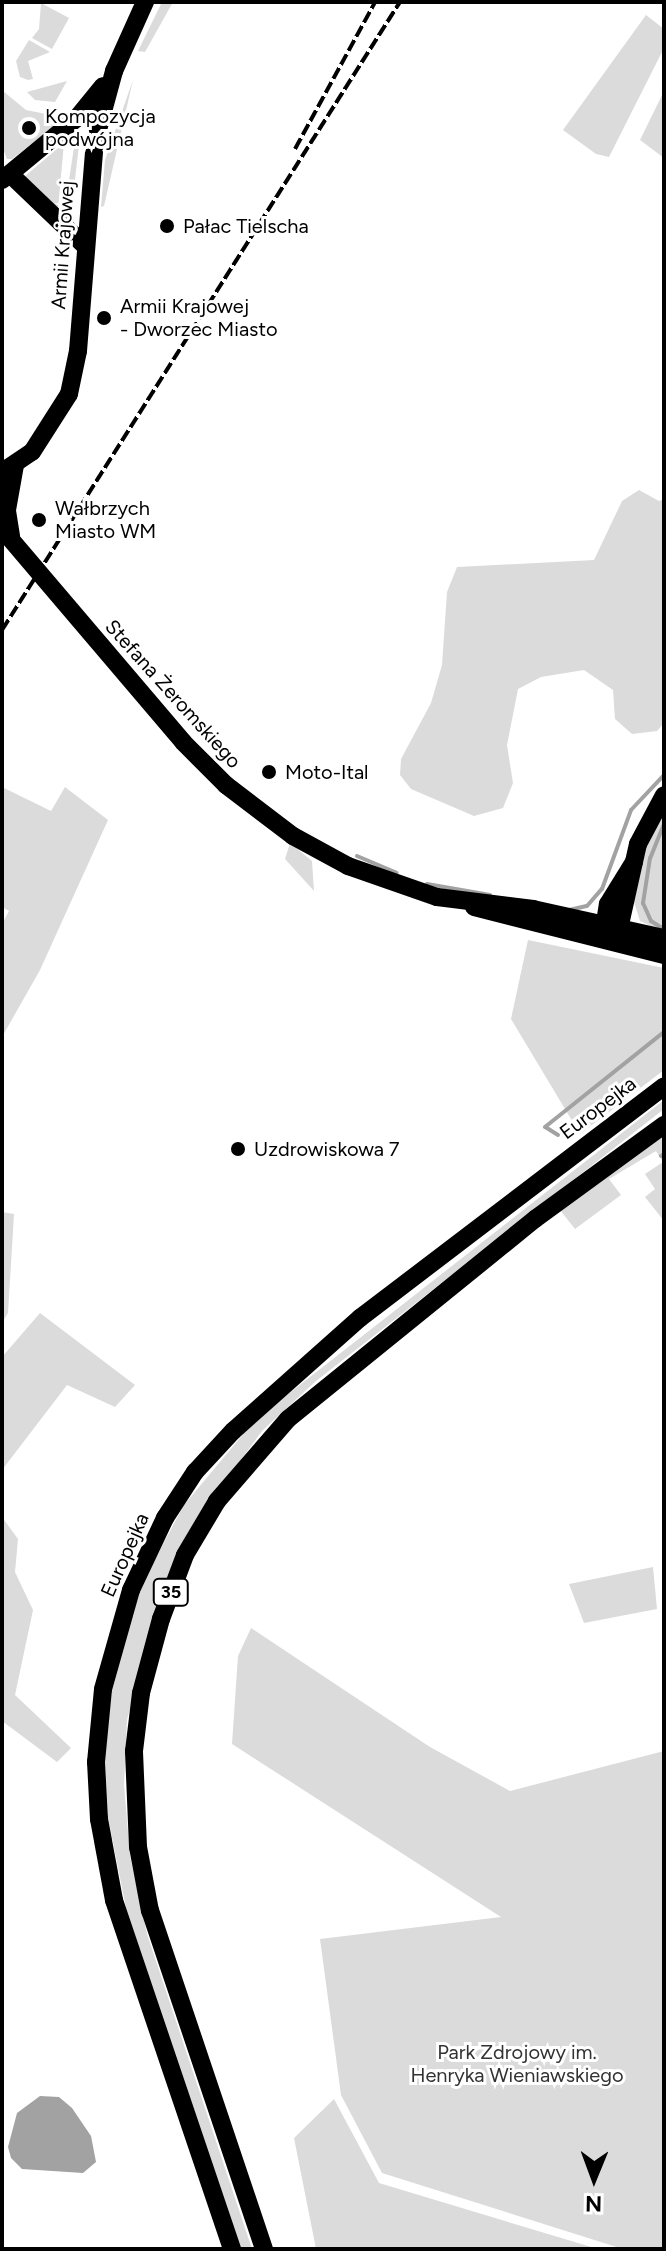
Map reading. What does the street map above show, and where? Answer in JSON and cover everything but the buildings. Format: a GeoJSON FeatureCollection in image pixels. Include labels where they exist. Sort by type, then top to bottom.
{"type":"FeatureCollection","features":[{"type":"Feature","properties":{"kind":"main road","name":"Armii Krajowej"},"geometry":{"type":"LineString","coordinates":[[8,469],[53,427],[69,394],[78,351],[84,245],[95,141],[114,71],[145,2]]}},
{"type":"Feature","properties":{"kind":"main road"},"geometry":{"type":"LineString","coordinates":[[84,245],[6,177],[77,118],[114,71]]}},
{"type":"Feature","properties":{"kind":"main road","name":"Stefana Żeromskiego"},"geometry":{"type":"LineString","coordinates":[[8,469],[6,533],[111,662],[226,785],[268,820],[327,855],[457,900]]}},
{"type":"Feature","properties":{"kind":"main road"},"geometry":{"type":"LineString","coordinates":[[609,943],[623,928],[634,862],[645,826],[664,795]]}},
{"type":"Feature","properties":{"kind":"main road"},"geometry":{"type":"LineString","coordinates":[[609,943],[603,923],[614,892],[634,862]]}},
{"type":"Feature","properties":{"kind":"main road"},"geometry":{"type":"LineString","coordinates":[[457,900],[603,923],[664,938]]}},
{"type":"Feature","properties":{"kind":"main road"},"geometry":{"type":"LineString","coordinates":[[457,900],[496,916],[664,955]]}},
{"type":"Feature","properties":{"kind":"main road","name":"Europejka"},"geometry":{"type":"LineString","coordinates":[[232,2249],[114,1900],[99,1819],[96,1762],[103,1689],[131,1590],[165,1518],[195,1472],[233,1431],[360,1318],[664,1086]]}},
{"type":"Feature","properties":{"kind":"main road","name":"35"},"geometry":{"type":"LineString","coordinates":[[264,2249],[150,1911],[138,1847],[134,1751],[141,1693],[161,1619],[185,1555],[217,1501],[288,1419],[535,1219],[664,1125]]}},
{"type":"Feature","properties":{"kind":"green space"},"geometry":{"type":"Polygon","coordinates":[[[162,2],[173,2],[145,52],[138,51],[162,2]]]}},
{"type":"Feature","properties":{"kind":"green space"},"geometry":{"type":"Polygon","coordinates":[[[41,3],[69,18],[52,49],[32,38],[39,29],[41,3]]]}},
{"type":"Feature","properties":{"kind":"green space"},"geometry":{"type":"Polygon","coordinates":[[[646,15],[664,29],[664,48],[609,157],[596,154],[563,130],[646,15]]]}},
{"type":"Feature","properties":{"kind":"green space"},"geometry":{"type":"Polygon","coordinates":[[[29,40],[50,52],[28,61],[33,79],[28,80],[20,77],[16,61],[29,40]]]}},
{"type":"Feature","properties":{"kind":"green space"},"geometry":{"type":"Polygon","coordinates":[[[133,80],[104,206],[101,207],[105,160],[133,80]]]}},
{"type":"Feature","properties":{"kind":"green space"},"geometry":{"type":"Polygon","coordinates":[[[67,81],[55,102],[35,100],[27,92],[67,81]]]}},
{"type":"Feature","properties":{"kind":"green space"},"geometry":{"type":"Polygon","coordinates":[[[3,91],[26,110],[51,115],[53,127],[12,159],[7,159],[2,146],[3,91]]]}},
{"type":"Feature","properties":{"kind":"green space"},"geometry":{"type":"Polygon","coordinates":[[[664,91],[664,158],[640,140],[664,91]]]}},
{"type":"Feature","properties":{"kind":"green space"},"geometry":{"type":"Polygon","coordinates":[[[76,134],[80,137],[72,204],[66,200],[76,134]]]}},
{"type":"Feature","properties":{"kind":"green space"},"geometry":{"type":"Polygon","coordinates":[[[64,143],[58,209],[24,177],[64,143]]]}},
{"type":"Feature","properties":{"kind":"green space"},"geometry":{"type":"Polygon","coordinates":[[[639,490],[659,501],[664,499],[664,723],[657,731],[632,734],[615,719],[613,690],[584,670],[541,677],[518,689],[507,745],[513,783],[503,808],[474,816],[411,789],[400,775],[401,759],[431,703],[442,665],[447,592],[457,567],[594,560],[622,501],[639,490]]]}},
{"type":"Feature","properties":{"kind":"green space"},"geometry":{"type":"Polygon","coordinates":[[[2,787],[51,811],[65,787],[108,820],[40,970],[2,1037],[2,924],[9,911],[2,907],[2,787]]]}},
{"type":"Feature","properties":{"kind":"green space"},"geometry":{"type":"Polygon","coordinates":[[[664,811],[664,932],[640,921],[634,902],[647,845],[664,811]]]}},
{"type":"Feature","properties":{"kind":"green space"},"geometry":{"type":"Polygon","coordinates":[[[290,843],[312,861],[314,891],[285,859],[290,843]]]}},
{"type":"Feature","properties":{"kind":"green space"},"geometry":{"type":"Polygon","coordinates":[[[528,940],[664,968],[664,1070],[580,1134],[511,1019],[528,940]]]}},
{"type":"Feature","properties":{"kind":"green space"},"geometry":{"type":"Polygon","coordinates":[[[664,1100],[664,1109],[316,1381],[262,1431],[189,1531],[159,1595],[127,1720],[124,1785],[130,1856],[147,1934],[252,2249],[240,2249],[126,1908],[108,1817],[105,1755],[112,1685],[140,1587],[184,1505],[255,1420],[664,1100]]]}},
{"type":"Feature","properties":{"kind":"green space"},"geometry":{"type":"Polygon","coordinates":[[[664,1133],[664,1221],[645,1197],[655,1189],[645,1174],[663,1162],[656,1151],[609,1179],[621,1195],[575,1229],[560,1210],[664,1133]]]}},
{"type":"Feature","properties":{"kind":"green space"},"geometry":{"type":"Polygon","coordinates":[[[2,1212],[14,1214],[8,1313],[2,1323],[2,1212]]]}},
{"type":"Feature","properties":{"kind":"green space"},"geometry":{"type":"Polygon","coordinates":[[[40,1313],[135,1385],[115,1407],[67,1385],[2,1470],[2,1357],[40,1313]]]}},
{"type":"Feature","properties":{"kind":"green space"},"geometry":{"type":"Polygon","coordinates":[[[2,1517],[18,1539],[15,1572],[33,1610],[15,1695],[71,1748],[57,1762],[2,1721],[2,1517]]]}},
{"type":"Feature","properties":{"kind":"green space"},"geometry":{"type":"Polygon","coordinates":[[[653,1567],[657,1609],[584,1623],[569,1584],[653,1567]]]}},
{"type":"Feature","properties":{"kind":"green space","name":"Park Zdrojowy im. Henryka Wieniawskiego"},"geometry":{"type":"Polygon","coordinates":[[[251,1628],[430,1747],[510,1791],[664,1751],[664,2249],[623,2249],[382,2173],[341,2095],[320,1939],[501,1917],[232,1744],[238,1656],[251,1628]]]}},
{"type":"Feature","properties":{"kind":"green space"},"geometry":{"type":"Polygon","coordinates":[[[334,2099],[379,2183],[598,2249],[316,2249],[294,2138],[334,2099]]]}},
{"type":"Feature","properties":{"kind":"shaded area"},"geometry":{"type":"Polygon","coordinates":[[[40,2096],[59,2097],[72,2108],[91,2136],[96,2162],[83,2173],[22,2169],[11,2158],[8,2147],[17,2113],[40,2096]]]}},
{"type":"Feature","properties":{"kind":"waterway"},"geometry":{"type":"LineString","coordinates":[[569,910],[587,906],[602,889],[631,810],[664,775]]}},
{"type":"Feature","properties":{"kind":"waterway"},"geometry":{"type":"LineString","coordinates":[[664,824],[650,858],[643,903],[651,921],[664,929]]}},
{"type":"Feature","properties":{"kind":"waterway"},"geometry":{"type":"LineString","coordinates":[[357,856],[397,873]]}},
{"type":"Feature","properties":{"kind":"waterway"},"geometry":{"type":"LineString","coordinates":[[427,884],[490,895]]}},
{"type":"Feature","properties":{"kind":"waterway"},"geometry":{"type":"LineString","coordinates":[[558,1135],[545,1127],[664,1032]]}},
{"type":"Feature","properties":{"kind":"railway"},"geometry":{"type":"LineString","coordinates":[[295,149],[375,2]]}},
{"type":"Feature","properties":{"kind":"railway"},"geometry":{"type":"LineString","coordinates":[[2,630],[400,2]]}},
{"type":"Feature","properties":{"kind":"place","name":"Kompozycja podwójna"},"geometry":{"type":"Point","coordinates":[29,128]}},
{"type":"Feature","properties":{"kind":"place","name":"Pałac Tielscha"},"geometry":{"type":"Point","coordinates":[167,226]}},
{"type":"Feature","properties":{"kind":"place","name":"Armii Krajowej - Dworzec Miasto"},"geometry":{"type":"Point","coordinates":[104,318]}},
{"type":"Feature","properties":{"kind":"place","name":"Wałbrzych Miasto WM"},"geometry":{"type":"Point","coordinates":[39,520]}},
{"type":"Feature","properties":{"kind":"place","name":"Moto-Ital"},"geometry":{"type":"Point","coordinates":[269,772]}},
{"type":"Feature","properties":{"kind":"place","name":"Uzdrowiskowa 7"},"geometry":{"type":"Point","coordinates":[238,1149]}}]}
